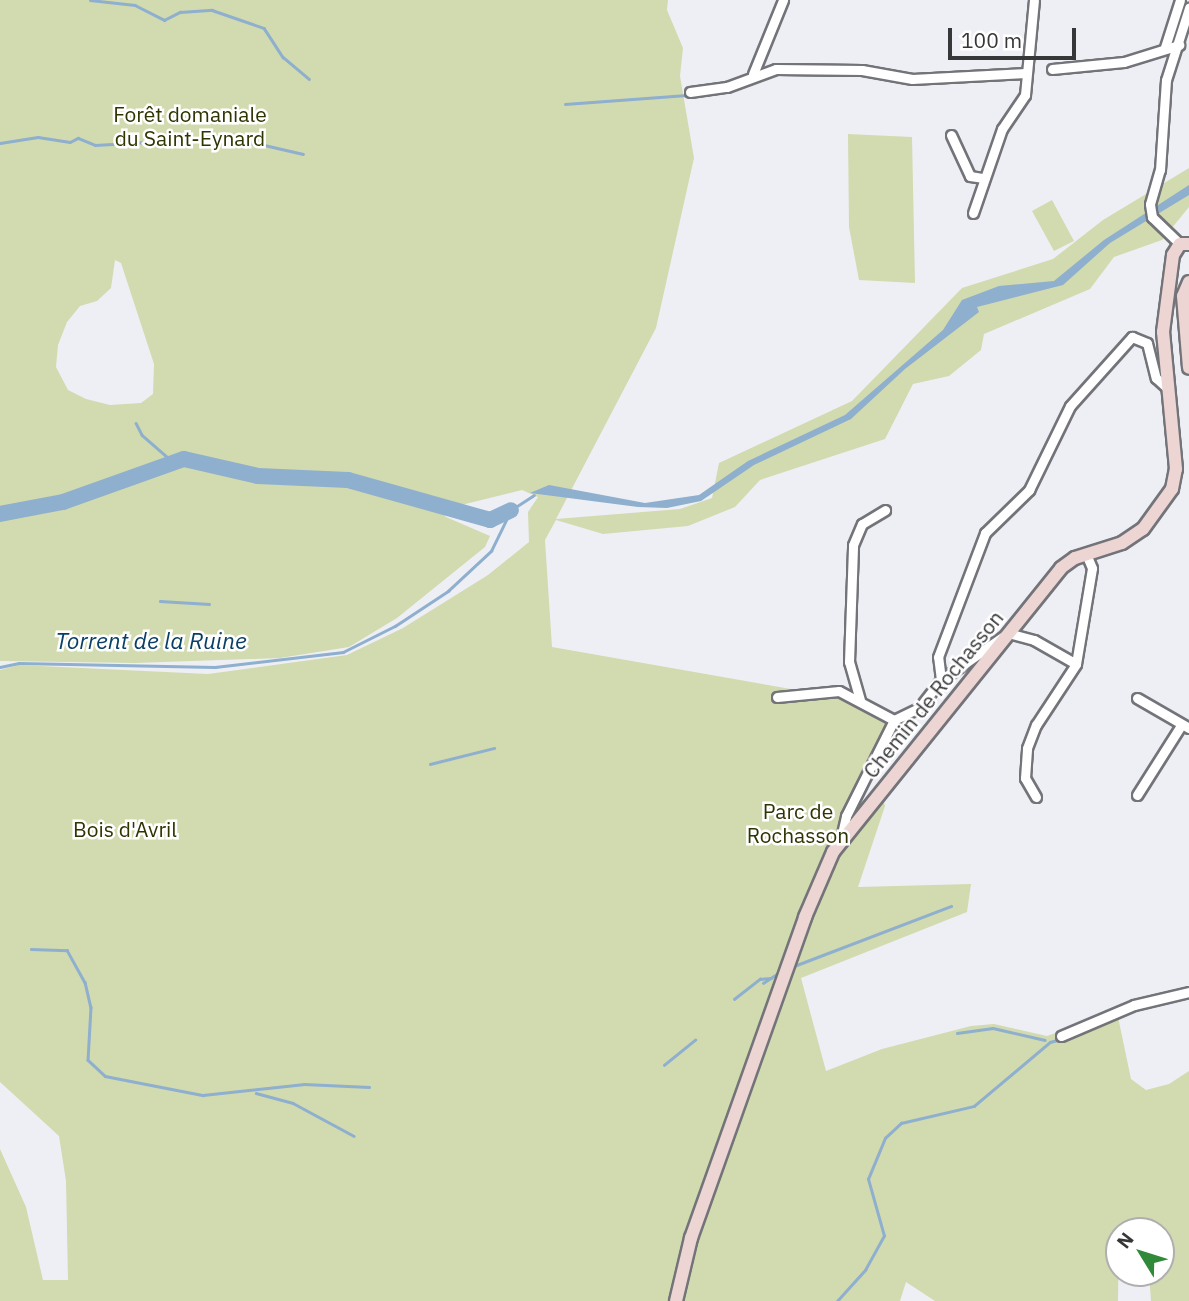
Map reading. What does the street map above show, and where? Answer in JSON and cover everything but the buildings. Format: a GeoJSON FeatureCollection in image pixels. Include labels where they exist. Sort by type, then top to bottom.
{"type":"FeatureCollection","features":[{"type":"Feature","properties":{"kind":"street"},"geometry":{"type":"LineString","coordinates":[[753,74],[782,0]]}},
{"type":"Feature","properties":{"kind":"street"},"geometry":{"type":"LineString","coordinates":[[973,213],[982,178],[1002,130],[1025,95],[1034,0]]}},
{"type":"Feature","properties":{"kind":"street"},"geometry":{"type":"LineString","coordinates":[[1165,47],[1180,0]]}},
{"type":"Feature","properties":{"kind":"street"},"geometry":{"type":"LineString","coordinates":[[1184,244],[1150,211],[1160,170],[1166,80],[1189,8]]}},
{"type":"Feature","properties":{"kind":"street"},"geometry":{"type":"LineString","coordinates":[[1052,69],[1124,62],[1165,47],[1179,45]]}},
{"type":"Feature","properties":{"kind":"street"},"geometry":{"type":"LineString","coordinates":[[690,92],[727,87],[753,74],[826,68],[912,79],[1026,73]]}},
{"type":"Feature","properties":{"kind":"street"},"geometry":{"type":"LineString","coordinates":[[951,135],[970,176],[982,178]]}},
{"type":"Feature","properties":{"kind":"street","name":"Chemin de Rochasson"},"geometry":{"type":"LineString","coordinates":[[676,1301],[691,1238],[805,917],[841,838],[1060,568],[1086,554],[1122,543],[1143,528],[1172,489],[1176,469],[1166,387],[1163,332],[1170,265],[1184,244]]}},
{"type":"Feature","properties":{"kind":"street"},"geometry":{"type":"LineString","coordinates":[[1189,282],[1183,296],[1189,368]]}},
{"type":"Feature","properties":{"kind":"street"},"geometry":{"type":"LineString","coordinates":[[941,680],[938,657],[985,533],[1029,490],[1067,411],[1087,384],[1128,338],[1137,337],[1150,347],[1156,378],[1166,387]]}},
{"type":"Feature","properties":{"kind":"street"},"geometry":{"type":"LineString","coordinates":[[859,700],[849,662],[853,545],[862,524],[886,510]]}},
{"type":"Feature","properties":{"kind":"street"},"geometry":{"type":"LineString","coordinates":[[1036,797],[1025,778],[1027,748],[1036,725],[1076,664],[1092,568],[1086,554]]}},
{"type":"Feature","properties":{"kind":"street"},"geometry":{"type":"LineString","coordinates":[[841,838],[846,816],[894,720],[919,708],[941,680],[1008,633],[1034,640],[1076,664]]}},
{"type":"Feature","properties":{"kind":"street"},"geometry":{"type":"LineString","coordinates":[[778,697],[830,690],[859,700],[894,720]]}},
{"type":"Feature","properties":{"kind":"street"},"geometry":{"type":"LineString","coordinates":[[1137,698],[1185,727],[1138,795]]}},
{"type":"Feature","properties":{"kind":"street"},"geometry":{"type":"LineString","coordinates":[[1060,1036],[1134,1005],[1189,992]]}},
{"type":"Feature","properties":{"kind":"green space"},"geometry":{"type":"Polygon","coordinates":[[[0,0],[668,0],[667,10],[683,48],[680,76],[694,158],[656,328],[556,519],[680,509],[712,498],[719,463],[852,401],[962,288],[1053,259],[1103,220],[1189,168],[1189,207],[1162,240],[1114,257],[1090,289],[984,334],[981,350],[949,376],[913,384],[885,439],[760,480],[735,507],[688,526],[603,534],[556,520],[545,540],[552,647],[808,692],[830,690],[894,720],[842,836],[881,789],[885,806],[858,887],[971,884],[967,912],[801,978],[826,1071],[882,1049],[971,1026],[994,1024],[1047,1036],[1117,1012],[1131,1079],[1146,1090],[1169,1084],[1189,1071],[1189,1301],[1151,1301],[1150,1287],[1175,1287],[1175,1217],[1105,1217],[1105,1287],[1118,1287],[1118,1301],[935,1301],[906,1282],[900,1301],[0,1301],[0,1149],[26,1207],[43,1280],[68,1280],[66,1181],[59,1136],[0,1082],[0,670],[19,665],[208,674],[347,655],[403,628],[488,575],[529,542],[528,512],[538,497],[522,490],[453,507],[431,502],[446,517],[490,536],[485,547],[397,618],[349,647],[280,658],[135,663],[0,661],[0,0]],[[115,260],[111,288],[97,301],[80,306],[67,322],[58,345],[56,367],[68,390],[86,399],[110,405],[141,403],[153,394],[154,364],[121,263],[115,260]]]}},
{"type":"Feature","properties":{"kind":"green space"},"geometry":{"type":"Polygon","coordinates":[[[848,134],[912,137],[915,283],[859,280],[849,227],[848,134]]]}},
{"type":"Feature","properties":{"kind":"green space"},"geometry":{"type":"Polygon","coordinates":[[[1052,200],[1074,241],[1054,251],[1032,211],[1052,200]]]}},
{"type":"Feature","properties":{"kind":"water"},"geometry":{"type":"Polygon","coordinates":[[[1189,185],[1189,195],[1110,243],[1063,285],[977,307],[979,312],[905,369],[851,419],[754,465],[701,501],[667,508],[638,507],[530,493],[549,485],[645,503],[699,495],[748,461],[845,415],[943,330],[962,300],[999,286],[1054,281],[1104,240],[1189,185]]]}},
{"type":"Feature","properties":{"kind":"waterway"},"geometry":{"type":"LineString","coordinates":[[90,0],[135,5],[164,20],[180,12],[212,10],[264,28],[283,57],[309,79]]}},
{"type":"Feature","properties":{"kind":"waterway"},"geometry":{"type":"LineString","coordinates":[[565,104],[687,95]]}},
{"type":"Feature","properties":{"kind":"waterway"},"geometry":{"type":"LineString","coordinates":[[0,143],[38,137],[70,142],[78,138],[95,145],[181,140],[260,144],[303,154]]}},
{"type":"Feature","properties":{"kind":"waterway"},"geometry":{"type":"LineString","coordinates":[[136,423],[142,435],[173,462]]}},
{"type":"Feature","properties":{"kind":"waterway","name":"Torrent de la Ruine"},"geometry":{"type":"LineString","coordinates":[[0,514],[63,502],[184,459],[258,476],[348,480],[490,520],[511,510]]}},
{"type":"Feature","properties":{"kind":"waterway","name":"Torrent de la Ruine"},"geometry":{"type":"LineString","coordinates":[[0,667],[19,663],[215,667],[343,652],[395,626],[448,591],[491,551],[511,510],[534,495]]}},
{"type":"Feature","properties":{"kind":"waterway"},"geometry":{"type":"LineString","coordinates":[[160,601],[209,604]]}},
{"type":"Feature","properties":{"kind":"waterway"},"geometry":{"type":"LineString","coordinates":[[430,764],[494,748]]}},
{"type":"Feature","properties":{"kind":"waterway"},"geometry":{"type":"LineString","coordinates":[[794,966],[951,906]]}},
{"type":"Feature","properties":{"kind":"waterway"},"geometry":{"type":"LineString","coordinates":[[31,949],[67,950],[85,982],[91,1007],[88,1060],[105,1076],[203,1095],[304,1084],[369,1087]]}},
{"type":"Feature","properties":{"kind":"waterway"},"geometry":{"type":"LineString","coordinates":[[763,983],[780,972]]}},
{"type":"Feature","properties":{"kind":"waterway"},"geometry":{"type":"LineString","coordinates":[[734,999],[760,979],[771,978]]}},
{"type":"Feature","properties":{"kind":"waterway"},"geometry":{"type":"LineString","coordinates":[[957,1033],[993,1028],[1045,1040]]}},
{"type":"Feature","properties":{"kind":"waterway"},"geometry":{"type":"LineString","coordinates":[[837,1301],[865,1270],[884,1236],[868,1179],[885,1138],[901,1123],[974,1106],[1050,1042],[1061,1039]]}},
{"type":"Feature","properties":{"kind":"waterway"},"geometry":{"type":"LineString","coordinates":[[664,1065],[695,1040]]}},
{"type":"Feature","properties":{"kind":"waterway"},"geometry":{"type":"LineString","coordinates":[[256,1093],[293,1103],[354,1136]]}},
{"type":"Feature","properties":{"kind":"waterway"},"geometry":{"type":"LineString","coordinates":[[672,1290],[677,1270]]}},
{"type":"Feature","properties":{"kind":"park label","name":"Forêt domaniale du Saint-Eynard"},"geometry":{"type":"Point","coordinates":[190,126]}},
{"type":"Feature","properties":{"kind":"park label","name":"Parc de Rochasson"},"geometry":{"type":"Point","coordinates":[798,823]}},
{"type":"Feature","properties":{"kind":"park label","name":"Bois d'Avril"},"geometry":{"type":"Point","coordinates":[125,829]}}]}
